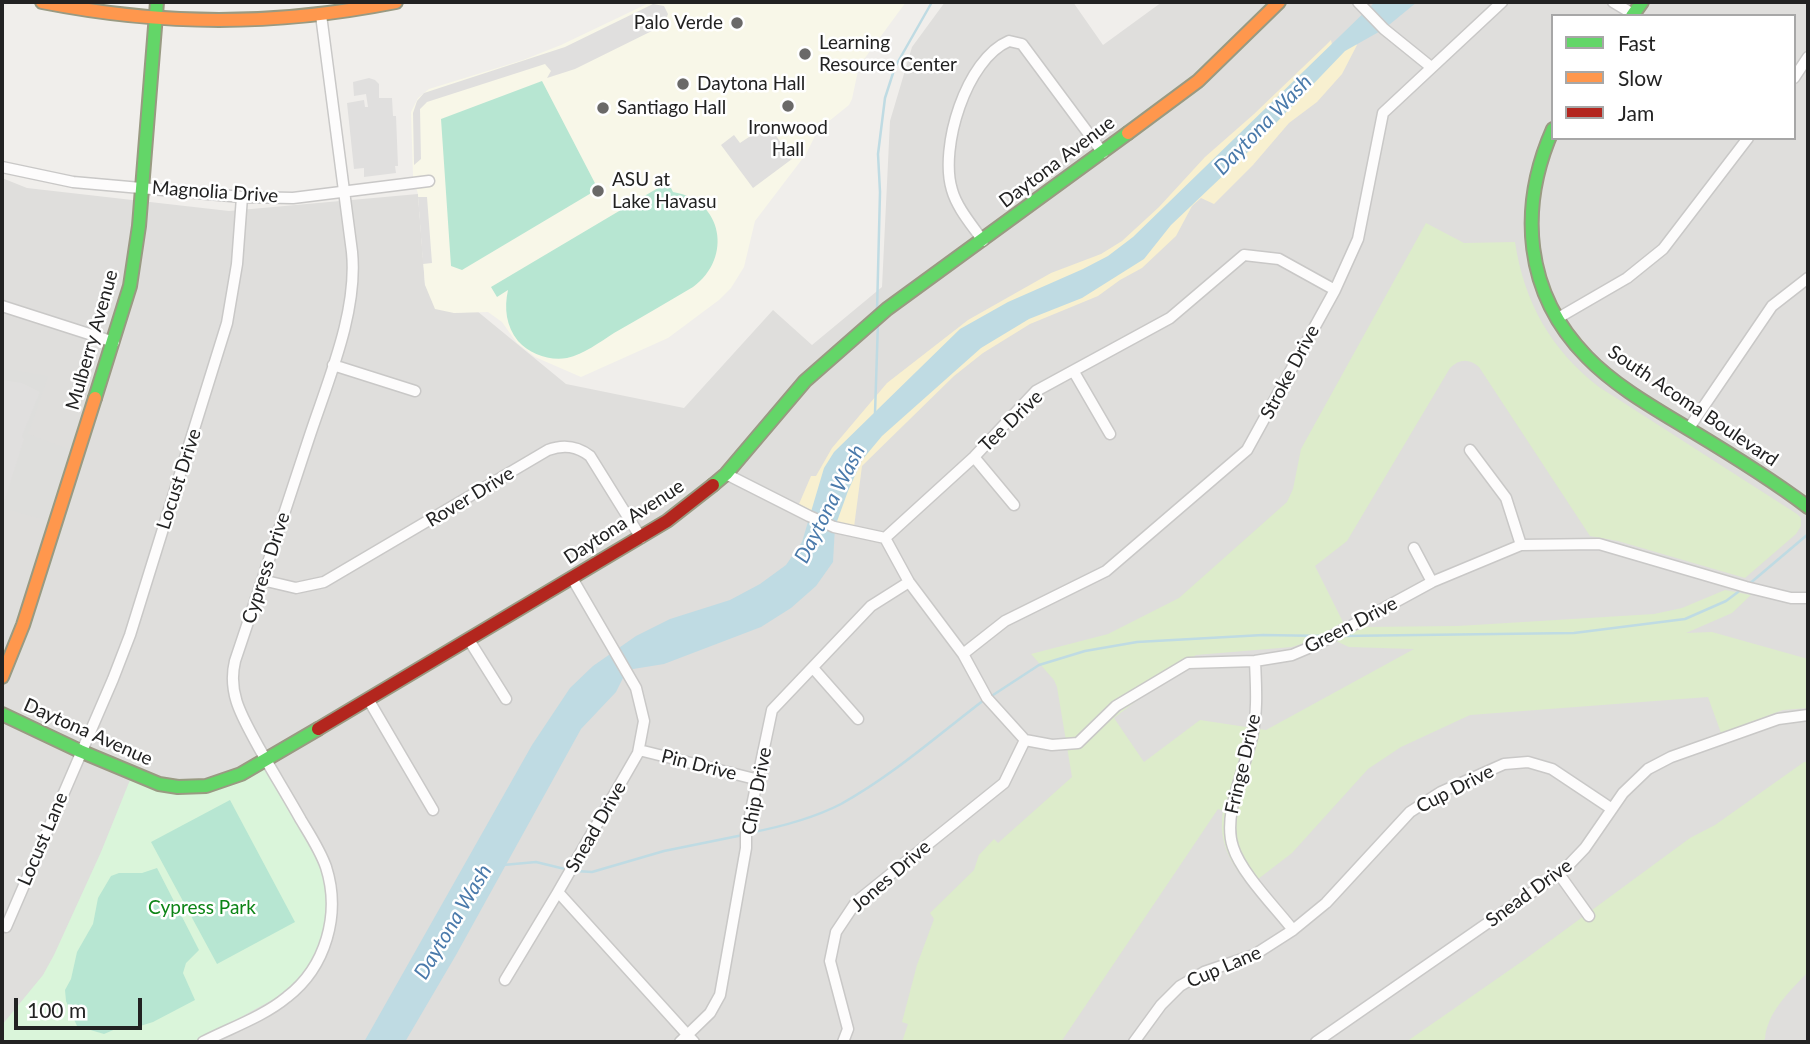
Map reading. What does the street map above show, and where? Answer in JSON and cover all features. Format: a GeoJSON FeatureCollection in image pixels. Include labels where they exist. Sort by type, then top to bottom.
{"type":"FeatureCollection","features":[{"type":"Feature","properties":{"kind":"street"},"geometry":{"type":"LineString","coordinates":[[42,2],[86,11],[156,19],[252,21],[321,15],[396,2]]}},
{"type":"Feature","properties":{"kind":"street","name":"Mulberry Avenue"},"geometry":{"type":"LineString","coordinates":[[2,677],[23,625],[127,295],[135,256],[157,2]]}},
{"type":"Feature","properties":{"kind":"street","name":"Daytona Avenue"},"geometry":{"type":"LineString","coordinates":[[2,714],[142,779],[178,787],[205,786],[223,781],[266,759],[667,521],[726,474],[805,381],[887,309],[983,241],[1198,80],[1279,2]]}},
{"type":"Feature","properties":{"kind":"street"},"geometry":{"type":"LineString","coordinates":[[1357,2],[1384,29],[1431,67]]}},
{"type":"Feature","properties":{"kind":"street","name":"Stroke Drive"},"geometry":{"type":"LineString","coordinates":[[963,654],[1005,621],[1106,571],[1247,450],[1335,290],[1358,239],[1383,114],[1502,2]]}},
{"type":"Feature","properties":{"kind":"street"},"geometry":{"type":"LineString","coordinates":[[1613,2],[1631,14]]}},
{"type":"Feature","properties":{"kind":"street","name":"Cypress Drive"},"geometry":{"type":"LineString","coordinates":[[202,1042],[277,1004],[292,993],[315,965],[330,926],[331,896],[323,860],[237,707],[233,684],[235,661],[333,365],[352,295],[354,276],[321,15]]}},
{"type":"Feature","properties":{"kind":"street"},"geometry":{"type":"LineString","coordinates":[[983,241],[953,193],[949,158],[964,91],[976,71],[994,50],[1009,41],[1022,44],[1102,152]]}},
{"type":"Feature","properties":{"kind":"street"},"geometry":{"type":"LineString","coordinates":[[1796,75],[1808,57]]}},
{"type":"Feature","properties":{"kind":"street","name":"South Acoma Boulevard"},"geometry":{"type":"LineString","coordinates":[[1551,135],[1534,185],[1532,247],[1538,275],[1571,339],[1606,374],[1808,507]]}},
{"type":"Feature","properties":{"kind":"street"},"geometry":{"type":"LineString","coordinates":[[1558,318],[1627,278],[1663,249],[1746,140]]}},
{"type":"Feature","properties":{"kind":"street","name":"Magnolia Drive"},"geometry":{"type":"LineString","coordinates":[[2,167],[73,183],[242,197],[293,198],[429,181]]}},
{"type":"Feature","properties":{"kind":"street","name":"Locust Drive"},"geometry":{"type":"LineString","coordinates":[[80,751],[130,635],[220,347],[232,303],[242,197]]}},
{"type":"Feature","properties":{"kind":"street","name":"Tee Drive"},"geometry":{"type":"LineString","coordinates":[[885,538],[974,457],[1036,391],[1170,318],[1244,255],[1279,259],[1335,290]]}},
{"type":"Feature","properties":{"kind":"street"},"geometry":{"type":"LineString","coordinates":[[1689,428],[1772,306],[1808,278]]}},
{"type":"Feature","properties":{"kind":"street"},"geometry":{"type":"LineString","coordinates":[[2,306],[114,342]]}},
{"type":"Feature","properties":{"kind":"street"},"geometry":{"type":"LineString","coordinates":[[333,365],[415,391]]}},
{"type":"Feature","properties":{"kind":"street"},"geometry":{"type":"LineString","coordinates":[[1074,372],[1110,434]]}},
{"type":"Feature","properties":{"kind":"street","name":"Rover Drive"},"geometry":{"type":"LineString","coordinates":[[262,580],[296,588],[324,582],[548,450],[563,446],[580,450],[592,459],[641,538]]}},
{"type":"Feature","properties":{"kind":"street"},"geometry":{"type":"LineString","coordinates":[[1470,450],[1506,498],[1521,545]]}},
{"type":"Feature","properties":{"kind":"street"},"geometry":{"type":"LineString","coordinates":[[974,457],[1014,505]]}},
{"type":"Feature","properties":{"kind":"street"},"geometry":{"type":"LineString","coordinates":[[726,474],[835,527],[885,538],[909,582],[963,654],[987,698],[1025,740]]}},
{"type":"Feature","properties":{"kind":"street","name":"Green Drive"},"geometry":{"type":"LineString","coordinates":[[1025,740],[1052,745],[1078,743],[1116,706],[1188,663],[1255,661],[1292,655],[1318,644],[1432,582],[1521,545],[1599,544],[1746,587],[1790,598],[1808,598]]}},
{"type":"Feature","properties":{"kind":"street"},"geometry":{"type":"LineString","coordinates":[[1415,548],[1432,582]]}},
{"type":"Feature","properties":{"kind":"street","name":"Snead Drive"},"geometry":{"type":"LineString","coordinates":[[572,578],[627,670],[638,695],[644,721],[639,750],[558,892],[687,1040]]}},
{"type":"Feature","properties":{"kind":"street","name":"Chip Drive"},"geometry":{"type":"LineString","coordinates":[[687,1040],[710,1013],[720,995],[747,848],[746,834],[772,710],[871,606],[909,582]]}},
{"type":"Feature","properties":{"kind":"street"},"geometry":{"type":"LineString","coordinates":[[470,640],[506,699]]}},
{"type":"Feature","properties":{"kind":"street","name":"Fringe Drive"},"geometry":{"type":"LineString","coordinates":[[1255,661],[1255,721],[1230,817],[1230,839],[1241,864],[1293,930]]}},
{"type":"Feature","properties":{"kind":"street"},"geometry":{"type":"LineString","coordinates":[[813,668],[858,719]]}},
{"type":"Feature","properties":{"kind":"street"},"geometry":{"type":"LineString","coordinates":[[368,699],[433,810]]}},
{"type":"Feature","properties":{"kind":"street","name":"Snead Drive"},"geometry":{"type":"LineString","coordinates":[[1316,1042],[1559,874],[1585,848],[1634,780],[1662,761],[1778,719],[1808,715]]}},
{"type":"Feature","properties":{"kind":"street","name":"Jones Drive"},"geometry":{"type":"LineString","coordinates":[[843,1042],[848,1029],[830,961],[836,932],[856,902],[1004,783],[1025,740]]}},
{"type":"Feature","properties":{"kind":"street","name":"Pin Drive"},"geometry":{"type":"LineString","coordinates":[[639,750],[758,780]]}},
{"type":"Feature","properties":{"kind":"street","name":"Locust Lane"},"geometry":{"type":"LineString","coordinates":[[6,926],[80,751]]}},
{"type":"Feature","properties":{"kind":"street","name":"Cup Drive"},"geometry":{"type":"LineString","coordinates":[[1293,930],[1326,903],[1418,806],[1441,792],[1500,766],[1519,761],[1543,765],[1612,809]]}},
{"type":"Feature","properties":{"kind":"street"},"geometry":{"type":"LineString","coordinates":[[1559,874],[1589,916]]}},
{"type":"Feature","properties":{"kind":"street"},"geometry":{"type":"LineString","coordinates":[[505,980],[558,892]]}},
{"type":"Feature","properties":{"kind":"street","name":"Cup Lane"},"geometry":{"type":"LineString","coordinates":[[1134,1042],[1167,998],[1188,980],[1212,968],[1254,956],[1293,930]]}},
{"type":"Feature","properties":{"kind":"shaded area","name":"ASU at Lake Havasu"},"geometry":{"type":"Polygon","coordinates":[[[651,2],[906,2],[859,66],[849,105],[818,130],[806,154],[755,221],[744,267],[731,288],[668,338],[581,377],[535,357],[517,343],[502,322],[488,312],[454,313],[435,309],[425,285],[418,194],[413,176],[411,112],[418,98],[429,89],[523,60],[651,2]]]}},
{"type":"Feature","properties":{"kind":"shaded area"},"geometry":{"type":"Polygon","coordinates":[[[945,2],[1073,2],[1103,45],[1162,2],[1808,2],[1808,1042],[2,1042],[2,178],[27,188],[229,211],[418,194],[425,285],[454,313],[477,311],[566,384],[684,408],[773,310],[812,345],[882,287],[890,121],[912,47],[945,2]]]}},
{"type":"Feature","properties":{"kind":"shaded area"},"geometry":{"type":"Polygon","coordinates":[[[653,4],[664,6],[668,14],[664,25],[575,69],[547,78],[551,71],[545,64],[427,102],[420,109],[421,159],[414,165],[413,113],[417,101],[424,93],[565,47],[653,4]]]}},
{"type":"Feature","properties":{"kind":"shaded area"},"geometry":{"type":"Polygon","coordinates":[[[369,78],[379,84],[379,98],[392,98],[393,116],[396,116],[398,166],[395,166],[396,173],[364,177],[364,168],[354,169],[347,103],[364,100],[365,107],[368,107],[366,94],[354,96],[353,82],[369,78]]]}},
{"type":"Feature","properties":{"kind":"shaded area"},"geometry":{"type":"Polygon","coordinates":[[[766,121],[792,159],[753,188],[721,145],[734,135],[740,143],[766,121]]]}},
{"type":"Feature","properties":{"kind":"shaded area"},"geometry":{"type":"Polygon","coordinates":[[[418,197],[427,197],[432,263],[423,264],[418,197]]]}},
{"type":"Feature","properties":{"kind":"shaded area"},"geometry":{"type":"Polygon","coordinates":[[[2,368],[48,376],[28,434],[74,451],[52,522],[6,509],[2,522],[2,368]]]}},
{"type":"Feature","properties":{"kind":"shaded area"},"geometry":{"type":"Polygon","coordinates":[[[2,380],[22,383],[40,392],[22,436],[24,439],[2,509],[2,380]]]}},
{"type":"Feature","properties":{"kind":"green space"},"geometry":{"type":"Polygon","coordinates":[[[542,81],[598,189],[462,270],[451,266],[441,119],[542,81]]]}},
{"type":"Feature","properties":{"kind":"green space"},"geometry":{"type":"Polygon","coordinates":[[[668,182],[673,192],[690,197],[703,206],[712,218],[717,232],[717,246],[714,261],[706,275],[693,287],[573,356],[560,359],[547,357],[523,346],[509,323],[506,310],[508,290],[497,297],[491,287],[668,182]]]}},
{"type":"Feature","properties":{"kind":"green space"},"geometry":{"type":"Polygon","coordinates":[[[1426,223],[1464,243],[1515,242],[1525,285],[1542,323],[1582,373],[1599,387],[1797,514],[1801,518],[1801,526],[1796,534],[1745,578],[1618,541],[1590,536],[1479,367],[1472,362],[1460,361],[1450,368],[1347,541],[1315,566],[1343,622],[1311,641],[1292,647],[1196,655],[1114,718],[1144,762],[1200,720],[1266,730],[1414,649],[1349,647],[1336,641],[1364,627],[1458,626],[1654,614],[1682,608],[1725,590],[1751,595],[1732,613],[1686,633],[1712,632],[1808,659],[1808,708],[1783,710],[1721,733],[1708,697],[1470,715],[1401,747],[1368,769],[1292,853],[1249,886],[1227,851],[1222,832],[1223,811],[1218,809],[1061,1042],[902,1042],[908,1024],[902,1022],[917,965],[934,919],[930,913],[974,870],[979,855],[994,839],[998,843],[1072,777],[1057,687],[1031,654],[1108,634],[1179,598],[1287,502],[1293,489],[1301,449],[1426,223]]]}},
{"type":"Feature","properties":{"kind":"green space"},"geometry":{"type":"Polygon","coordinates":[[[1804,762],[1808,762],[1808,972],[1775,1011],[1762,1042],[1406,1042],[1524,960],[1690,838],[1715,825],[1804,762]]]}},
{"type":"Feature","properties":{"kind":"green space","name":"Cypress Park"},"geometry":{"type":"Polygon","coordinates":[[[259,770],[267,770],[312,846],[324,873],[327,892],[324,931],[319,949],[305,973],[274,999],[195,1042],[2,1042],[2,1025],[43,975],[54,955],[130,780],[163,791],[196,793],[228,786],[259,770]]]}},
{"type":"Feature","properties":{"kind":"green space"},"geometry":{"type":"Polygon","coordinates":[[[230,800],[295,922],[217,964],[151,842],[230,800]]]}},
{"type":"Feature","properties":{"kind":"green space"},"geometry":{"type":"Polygon","coordinates":[[[157,868],[199,950],[186,963],[183,973],[195,1000],[153,1022],[137,1027],[118,1028],[104,1034],[77,1026],[66,1001],[65,990],[71,979],[77,952],[93,924],[98,898],[111,876],[119,873],[142,873],[157,868]]]}},
{"type":"Feature","properties":{"kind":"sand"},"geometry":{"type":"Polygon","coordinates":[[[1350,37],[1357,45],[1342,74],[1317,102],[1289,123],[1253,165],[1214,204],[1201,198],[1192,206],[1176,236],[1142,268],[1098,296],[1030,324],[983,353],[954,376],[862,466],[854,527],[826,518],[799,504],[811,476],[816,476],[832,448],[887,383],[968,320],[1051,273],[1101,254],[1122,241],[1159,207],[1205,157],[1331,40],[1333,49],[1350,37]]]}},
{"type":"Feature","properties":{"kind":"water","name":"Daytona Wash"},"geometry":{"type":"Polygon","coordinates":[[[1375,2],[1417,2],[1384,29],[1345,51],[1250,150],[1171,225],[1144,259],[1082,298],[1029,319],[981,348],[882,436],[862,460],[848,491],[835,527],[833,562],[816,586],[791,608],[761,627],[664,664],[627,670],[616,692],[581,729],[405,1042],[364,1042],[532,745],[570,688],[593,666],[636,636],[670,619],[730,600],[760,584],[786,565],[802,542],[824,468],[834,452],[960,329],[1008,302],[1108,256],[1133,237],[1375,2]]]}},
{"type":"Feature","properties":{"kind":"waterway"},"geometry":{"type":"LineString","coordinates":[[877,312],[880,192],[878,154],[885,98],[895,67],[932,2]]}},
{"type":"Feature","properties":{"kind":"waterway"},"geometry":{"type":"LineString","coordinates":[[875,413],[878,322]]}},
{"type":"Feature","properties":{"kind":"waterway"},"geometry":{"type":"LineString","coordinates":[[1748,585],[1807,535]]}},
{"type":"Feature","properties":{"kind":"waterway"},"geometry":{"type":"LineString","coordinates":[[1341,636],[1574,633],[1685,619],[1726,601],[1742,589]]}},
{"type":"Feature","properties":{"kind":"waterway"},"geometry":{"type":"LineString","coordinates":[[990,697],[1039,665],[1085,651],[1137,642],[1263,635],[1324,636]]}},
{"type":"Feature","properties":{"kind":"waterway"},"geometry":{"type":"LineString","coordinates":[[749,833],[796,822],[841,804],[897,768],[984,700]]}},
{"type":"Feature","properties":{"kind":"waterway"},"geometry":{"type":"LineString","coordinates":[[576,871],[592,872],[664,851],[743,835]]}},
{"type":"Feature","properties":{"kind":"waterway","name":"Daytona Wash"},"geometry":{"type":"LineString","coordinates":[[503,865],[536,862],[569,870]]}},
{"type":"Feature","properties":{"kind":"traffic: fast"},"geometry":{"type":"LineString","coordinates":[[95,398],[130,286],[139,226],[157,2]]}},
{"type":"Feature","properties":{"kind":"traffic: fast"},"geometry":{"type":"LineString","coordinates":[[1633,14],[1642,2]]}},
{"type":"Feature","properties":{"kind":"traffic: fast"},"geometry":{"type":"LineString","coordinates":[[713,485],[726,474],[805,381],[887,309],[1128,133]]}},
{"type":"Feature","properties":{"kind":"traffic: fast"},"geometry":{"type":"LineString","coordinates":[[1551,134],[1535,189],[1533,249],[1539,278],[1550,305],[1566,332],[1598,368],[1623,388],[1751,467],[1808,507]]}},
{"type":"Feature","properties":{"kind":"traffic: fast"},"geometry":{"type":"LineString","coordinates":[[2,714],[159,784],[178,787],[206,786],[241,774],[318,729]]}},
{"type":"Feature","properties":{"kind":"traffic: slow"},"geometry":{"type":"LineString","coordinates":[[42,2],[132,16],[219,20],[306,16],[396,2]]}},
{"type":"Feature","properties":{"kind":"traffic: slow"},"geometry":{"type":"LineString","coordinates":[[1128,133],[1198,81],[1279,2]]}},
{"type":"Feature","properties":{"kind":"traffic: slow"},"geometry":{"type":"LineString","coordinates":[[2,677],[23,625],[95,398]]}},
{"type":"Feature","properties":{"kind":"traffic: jam"},"geometry":{"type":"LineString","coordinates":[[318,729],[667,521],[713,485]]}},
{"type":"Feature","properties":{"kind":"place","name":"Palo Verde"},"geometry":{"type":"Point","coordinates":[737,23]}},
{"type":"Feature","properties":{"kind":"place","name":"Learning Resource Center"},"geometry":{"type":"Point","coordinates":[805,54]}},
{"type":"Feature","properties":{"kind":"place","name":"Daytona Hall"},"geometry":{"type":"Point","coordinates":[683,84]}},
{"type":"Feature","properties":{"kind":"place","name":"Ironwood Hall"},"geometry":{"type":"Point","coordinates":[788,106]}},
{"type":"Feature","properties":{"kind":"place","name":"Santiago Hall"},"geometry":{"type":"Point","coordinates":[603,108]}},
{"type":"Feature","properties":{"kind":"place","name":"ASU at Lake Havasu"},"geometry":{"type":"Point","coordinates":[598,191]}}]}
